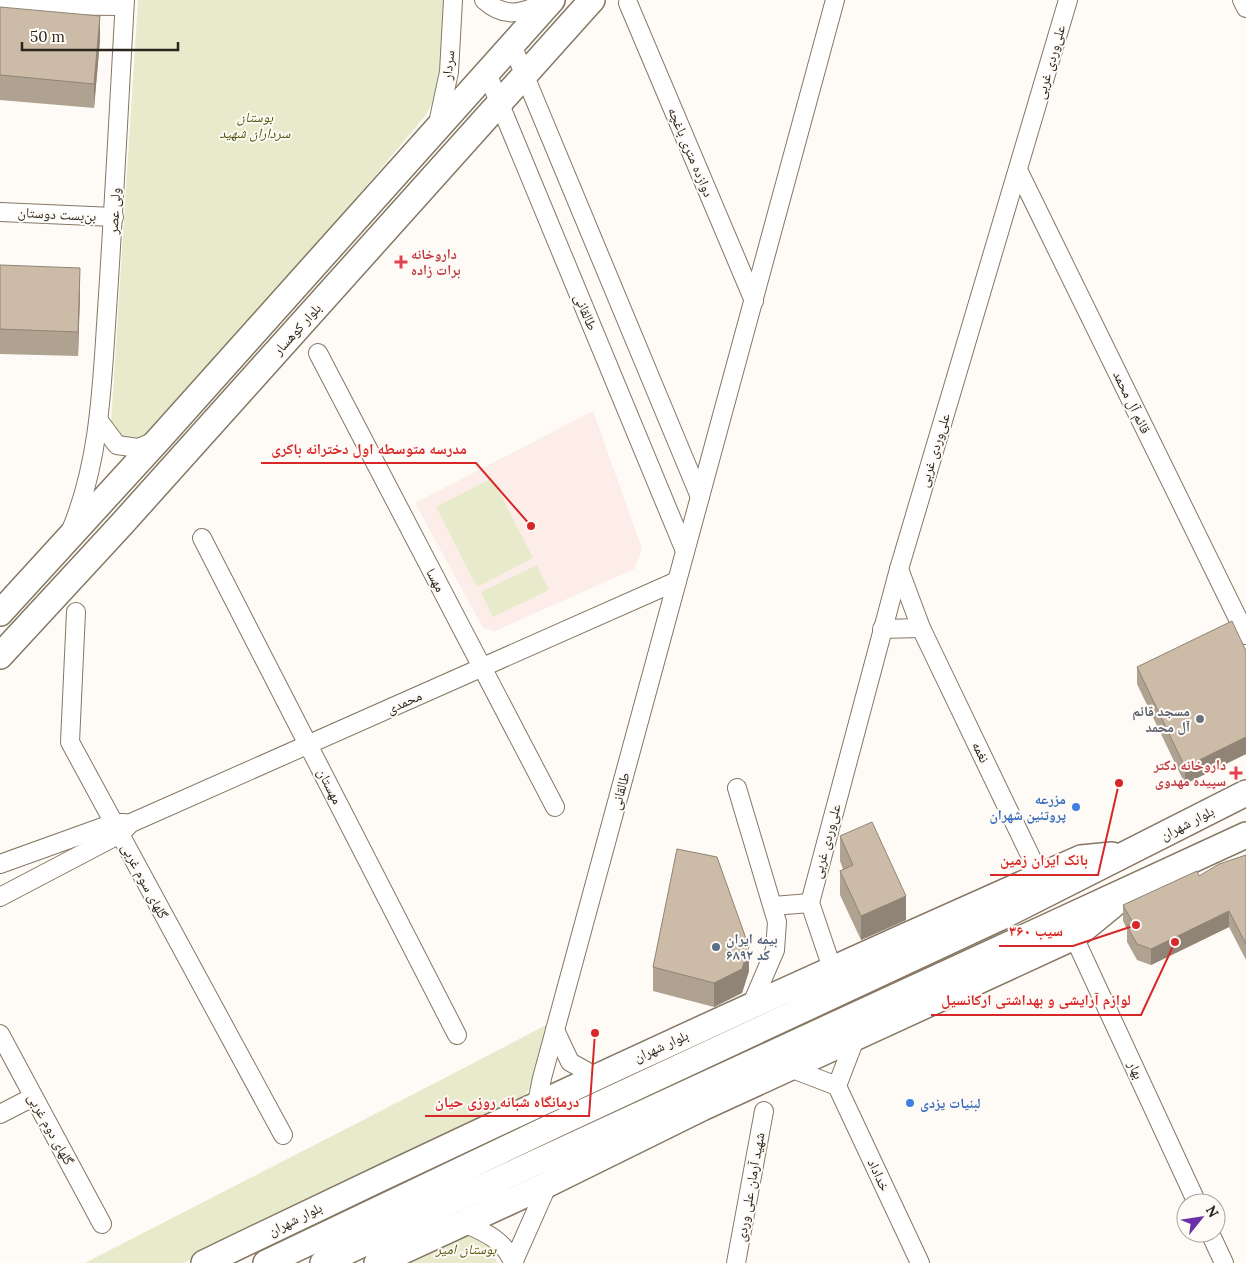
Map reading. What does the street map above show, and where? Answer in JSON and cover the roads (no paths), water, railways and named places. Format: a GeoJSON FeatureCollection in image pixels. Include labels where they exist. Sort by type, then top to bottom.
{"type":"FeatureCollection","features":[{"type":"Feature","properties":{"kind":"main road"},"geometry":{"type":"LineString","coordinates":[[0,613],[160,438],[552,0]]}},
{"type":"Feature","properties":{"kind":"main road","name":"بلوار کوهسار"},"geometry":{"type":"LineString","coordinates":[[0,656],[128,518],[592,0]]}},
{"type":"Feature","properties":{"kind":"main road","name":"بلوار شهران"},"geometry":{"type":"LineString","coordinates":[[266,1263],[533,1135],[999,918],[1246,793]]}},
{"type":"Feature","properties":{"kind":"main road"},"geometry":{"type":"LineString","coordinates":[[323,1263],[448,1203],[1246,835]]}},
{"type":"Feature","properties":{"kind":"main road","name":"بلوار شهران"},"geometry":{"type":"LineString","coordinates":[[204,1263],[537,1103],[832,968],[1081,858],[1127,854]]}},
{"type":"Feature","properties":{"kind":"main road"},"geometry":{"type":"LineString","coordinates":[[377,1263],[462,1222],[548,1184],[702,1108],[1074,937],[1139,884]]}},
{"type":"Feature","properties":{"kind":"street","name":"سردار"},"geometry":{"type":"LineString","coordinates":[[436,129],[449,72],[453,0]]}},
{"type":"Feature","properties":{"kind":"street"},"geometry":{"type":"LineString","coordinates":[[484,0],[496,10],[512,14],[524,13],[552,0]]}},
{"type":"Feature","properties":{"kind":"street","name":"طالقانی"},"geometry":{"type":"LineString","coordinates":[[537,1103],[555,1030],[835,0]]}},
{"type":"Feature","properties":{"kind":"street","name":"علی‌وردی غربی"},"geometry":{"type":"LineString","coordinates":[[810,903],[899,569],[1068,0]]}},
{"type":"Feature","properties":{"kind":"street"},"geometry":{"type":"LineString","coordinates":[[1242,0],[1246,8]]}},
{"type":"Feature","properties":{"kind":"street"},"geometry":{"type":"LineString","coordinates":[[0,5],[125,3]]}},
{"type":"Feature","properties":{"kind":"street","name":"ولی عصر"},"geometry":{"type":"LineString","coordinates":[[67,540],[85,487],[99,421],[114,217],[125,3]]}},
{"type":"Feature","properties":{"kind":"street","name":"دوازده متری باغچه"},"geometry":{"type":"LineString","coordinates":[[628,3],[754,301]]}},
{"type":"Feature","properties":{"kind":"street"},"geometry":{"type":"LineString","coordinates":[[512,45],[523,76],[700,497]]}},
{"type":"Feature","properties":{"kind":"street","name":"طالقانی"},"geometry":{"type":"LineString","coordinates":[[487,73],[685,551]]}},
{"type":"Feature","properties":{"kind":"street","name":"قائم آل محمد"},"geometry":{"type":"LineString","coordinates":[[1018,170],[1246,634]]}},
{"type":"Feature","properties":{"kind":"street","name":"بن‌بست دوستان"},"geometry":{"type":"LineString","coordinates":[[0,212],[114,217]]}},
{"type":"Feature","properties":{"kind":"street","name":"مهسا"},"geometry":{"type":"LineString","coordinates":[[318,354],[555,807]]}},
{"type":"Feature","properties":{"kind":"street"},"geometry":{"type":"LineString","coordinates":[[99,421],[117,445],[129,448],[147,445],[160,438]]}},
{"type":"Feature","properties":{"kind":"street","name":"مهستان"},"geometry":{"type":"LineString","coordinates":[[202,538],[457,1035]]}},
{"type":"Feature","properties":{"kind":"street","name":"نغمه"},"geometry":{"type":"LineString","coordinates":[[899,569],[921,628],[1040,876]]}},
{"type":"Feature","properties":{"kind":"street","name":"محمدی"},"geometry":{"type":"LineString","coordinates":[[122,827],[678,581]]}},
{"type":"Feature","properties":{"kind":"street","name":"گلهای سوم غربی"},"geometry":{"type":"LineString","coordinates":[[76,612],[70,742],[122,827],[283,1135]]}},
{"type":"Feature","properties":{"kind":"street"},"geometry":{"type":"LineString","coordinates":[[882,629],[921,628]]}},
{"type":"Feature","properties":{"kind":"street"},"geometry":{"type":"LineString","coordinates":[[737,788],[777,922],[775,950],[751,1006]]}},
{"type":"Feature","properties":{"kind":"street"},"geometry":{"type":"LineString","coordinates":[[0,864],[122,827]]}},
{"type":"Feature","properties":{"kind":"street"},"geometry":{"type":"LineString","coordinates":[[0,897],[122,827]]}},
{"type":"Feature","properties":{"kind":"street"},"geometry":{"type":"LineString","coordinates":[[773,906],[810,903],[832,968]]}},
{"type":"Feature","properties":{"kind":"street","name":"بهار"},"geometry":{"type":"LineString","coordinates":[[1074,937],[1192,1193]]}},
{"type":"Feature","properties":{"kind":"street"},"geometry":{"type":"LineString","coordinates":[[555,1030],[570,1062],[595,1076]]}},
{"type":"Feature","properties":{"kind":"street","name":"گلهای دوم غربی"},"geometry":{"type":"LineString","coordinates":[[0,1034],[102,1224]]}},
{"type":"Feature","properties":{"kind":"street"},"geometry":{"type":"LineString","coordinates":[[790,1068],[831,1083],[855,1039]]}},
{"type":"Feature","properties":{"kind":"street","name":"خداداد"},"geometry":{"type":"LineString","coordinates":[[831,1083],[920,1263]]}},
{"type":"Feature","properties":{"kind":"street"},"geometry":{"type":"LineString","coordinates":[[0,1114],[33,1097]]}},
{"type":"Feature","properties":{"kind":"street","name":"شهید آرمان علی وردی"},"geometry":{"type":"LineString","coordinates":[[736,1263],[764,1111]]}},
{"type":"Feature","properties":{"kind":"street"},"geometry":{"type":"LineString","coordinates":[[513,1263],[548,1184]]}},
{"type":"Feature","properties":{"kind":"street"},"geometry":{"type":"LineString","coordinates":[[462,1222],[499,1241],[508,1250],[513,1263]]}},
{"type":"Feature","properties":{"kind":"street"},"geometry":{"type":"LineString","coordinates":[[1215,1243],[1224,1263]]}},
{"type":"Feature","properties":{"kind":"place","name":"داروخانه برات زاده"},"geometry":{"type":"Point","coordinates":[401,262]}},
{"type":"Feature","properties":{"kind":"place","name":"مدرسه متوسطه اول دخترانه باکری"},"geometry":{"type":"Point","coordinates":[531,526]}},
{"type":"Feature","properties":{"kind":"place","name":"مسجد قائم آل محمد"},"geometry":{"type":"Point","coordinates":[1200,719]}},
{"type":"Feature","properties":{"kind":"place","name":"داروخانه دکتر سپیده مهدوی"},"geometry":{"type":"Point","coordinates":[1236,773]}},
{"type":"Feature","properties":{"kind":"place","name":"بانک ایران زمین"},"geometry":{"type":"Point","coordinates":[1119,783]}},
{"type":"Feature","properties":{"kind":"place","name":"مزرعه پروتئین شهران"},"geometry":{"type":"Point","coordinates":[1076,807]}},
{"type":"Feature","properties":{"kind":"place","name":"سیب ۳۶۰"},"geometry":{"type":"Point","coordinates":[1136,925]}},
{"type":"Feature","properties":{"kind":"place","name":"لوازم آرایشی و بهداشتی ارکانسیل"},"geometry":{"type":"Point","coordinates":[1175,942]}},
{"type":"Feature","properties":{"kind":"place","name":"بیمه ایران کد ۶۸۹۲"},"geometry":{"type":"Point","coordinates":[716,947]}},
{"type":"Feature","properties":{"kind":"place","name":"درمانگاه شبانه روزی حیان"},"geometry":{"type":"Point","coordinates":[595,1033]}},
{"type":"Feature","properties":{"kind":"place","name":"لبنیات یزدی"},"geometry":{"type":"Point","coordinates":[910,1103]}},
{"type":"Feature","properties":{"kind":"park label","name":"بوستان سرداران شهید"},"geometry":{"type":"Point","coordinates":[255,126]}},
{"type":"Feature","properties":{"kind":"park label","name":"بوستان امیر"},"geometry":{"type":"Point","coordinates":[466,1249]}}]}
